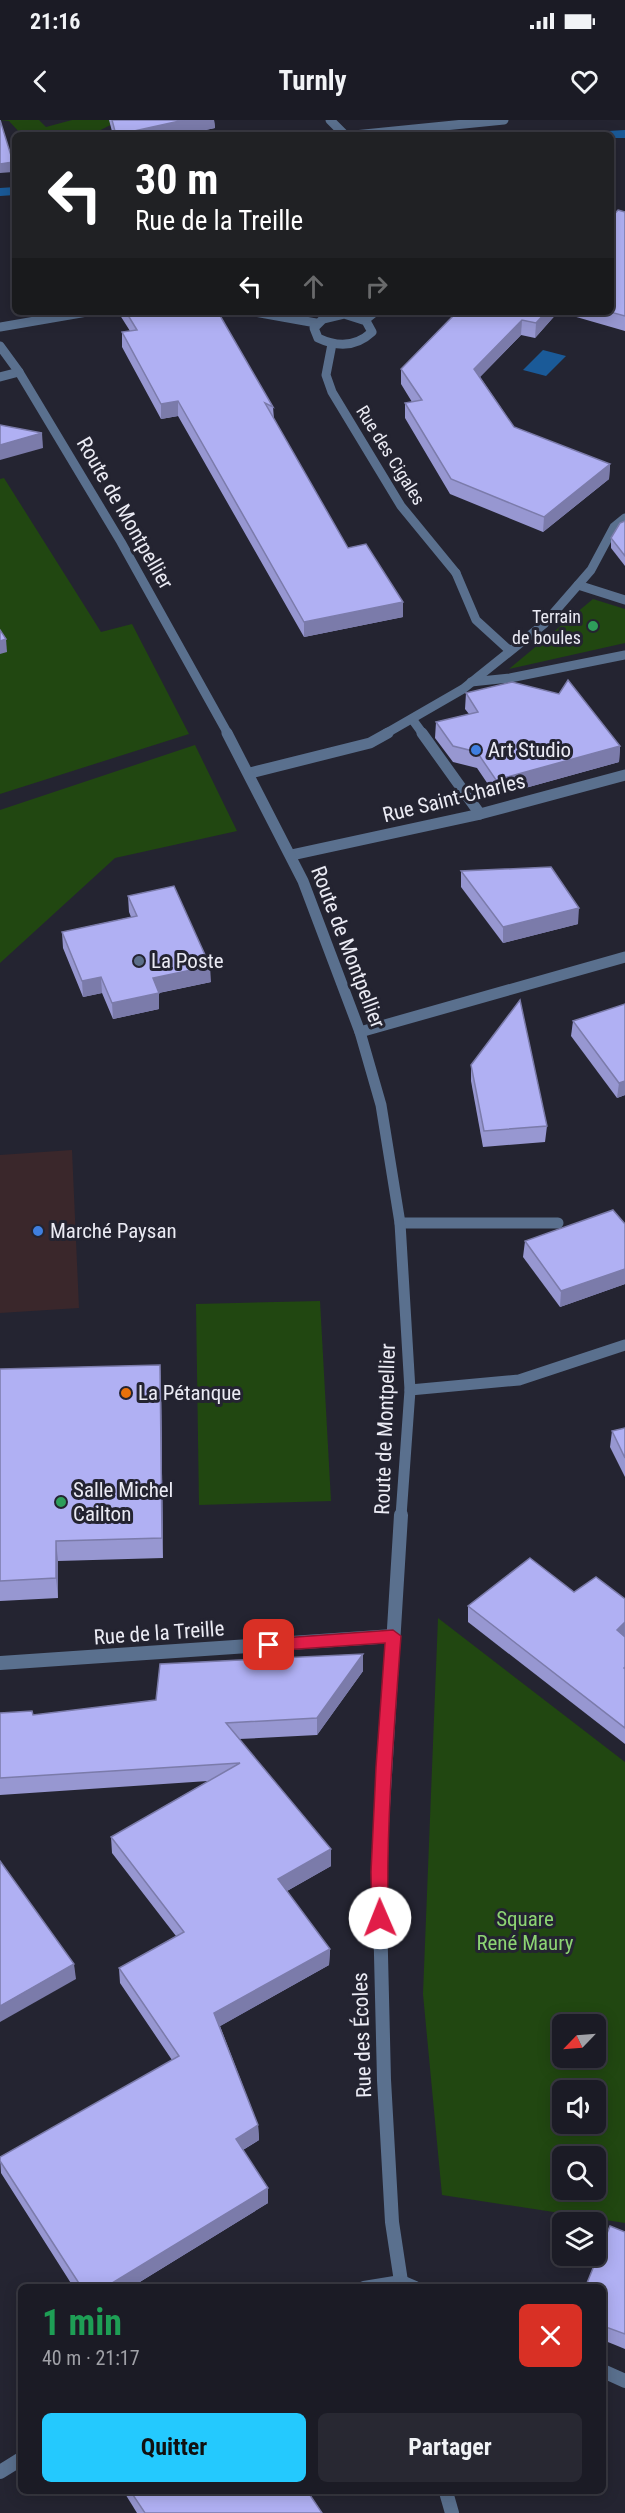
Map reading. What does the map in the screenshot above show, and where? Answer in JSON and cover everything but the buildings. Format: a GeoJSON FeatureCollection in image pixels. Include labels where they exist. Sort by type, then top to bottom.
{"type":"FeatureCollection","features":[{"type":"Feature","properties":{"kind":"street"},"geometry":{"type":"LineString","coordinates":[[330,120],[342,132]]}},
{"type":"Feature","properties":{"kind":"street"},"geometry":{"type":"LineString","coordinates":[[384,132],[504,120]]}},
{"type":"Feature","properties":{"kind":"street"},"geometry":{"type":"LineString","coordinates":[[0,327],[70,315]]}},
{"type":"Feature","properties":{"kind":"street"},"geometry":{"type":"LineString","coordinates":[[271,315],[316,323],[333,315]]}},
{"type":"Feature","properties":{"kind":"street"},"geometry":{"type":"LineString","coordinates":[[316,323],[314,328],[318,338],[332,344],[357,343],[367,339],[372,332],[371,326],[365,320],[348,315]]}},
{"type":"Feature","properties":{"kind":"street"},"geometry":{"type":"LineString","coordinates":[[365,320],[371,315]]}},
{"type":"Feature","properties":{"kind":"street","name":"Rue des Cigales"},"geometry":{"type":"LineString","coordinates":[[332,344],[326,375],[332,392],[401,506],[456,573],[476,620],[510,651]]}},
{"type":"Feature","properties":{"kind":"street","name":"Route de Montpellier"},"geometry":{"type":"LineString","coordinates":[[0,346],[19,372],[121,542],[250,773],[303,881],[360,1032],[381,1105],[400,1223],[410,1390],[393,1636]]}},
{"type":"Feature","properties":{"kind":"street"},"geometry":{"type":"LineString","coordinates":[[0,377],[19,372]]}},
{"type":"Feature","properties":{"kind":"street"},"geometry":{"type":"LineString","coordinates":[[250,773],[370,743],[471,682],[544,624],[591,570],[614,527],[625,518]]}},
{"type":"Feature","properties":{"kind":"street"},"geometry":{"type":"LineString","coordinates":[[578,585],[625,600]]}},
{"type":"Feature","properties":{"kind":"street"},"geometry":{"type":"LineString","coordinates":[[471,682],[510,678],[625,655]]}},
{"type":"Feature","properties":{"kind":"street"},"geometry":{"type":"LineString","coordinates":[[412,719],[480,814]]}},
{"type":"Feature","properties":{"kind":"street","name":"Rue Saint-Charles"},"geometry":{"type":"LineString","coordinates":[[291,855],[480,814],[625,775]]}},
{"type":"Feature","properties":{"kind":"street"},"geometry":{"type":"LineString","coordinates":[[360,1032],[625,957]]}},
{"type":"Feature","properties":{"kind":"street"},"geometry":{"type":"LineString","coordinates":[[400,1223],[558,1223]]}},
{"type":"Feature","properties":{"kind":"street"},"geometry":{"type":"LineString","coordinates":[[410,1390],[519,1380],[625,1345]]}},
{"type":"Feature","properties":{"kind":"street","name":"Rue de la Treille"},"geometry":{"type":"LineString","coordinates":[[0,1663],[393,1636]]}},
{"type":"Feature","properties":{"kind":"street","name":"Rue des Écoles"},"geometry":{"type":"LineString","coordinates":[[393,1636],[379,1872],[384,2080],[392,2222],[406,2284]]}},
{"type":"Feature","properties":{"kind":"street"},"geometry":{"type":"LineString","coordinates":[[606,2372],[625,2380]]}},
{"type":"Feature","properties":{"kind":"street"},"geometry":{"type":"LineString","coordinates":[[0,2472],[18,2461]]}},
{"type":"Feature","properties":{"kind":"street"},"geometry":{"type":"LineString","coordinates":[[447,2494],[452,2513]]}},
{"type":"Feature","properties":{"kind":"shaded area","name":"Marché Paysan"},"geometry":{"type":"Polygon","coordinates":[[[72,1150],[79,1308],[0,1313],[0,1155],[72,1150]]]}},
{"type":"Feature","properties":{"kind":"green space"},"geometry":{"type":"Polygon","coordinates":[[[0,120],[39,120],[46,127],[72,120],[120,120],[97,132],[19,132],[9,121],[0,120]]]}},
{"type":"Feature","properties":{"kind":"green space"},"geometry":{"type":"Polygon","coordinates":[[[4,478],[101,632],[132,624],[189,734],[0,794],[0,479],[4,478]]]}},
{"type":"Feature","properties":{"kind":"green space","name":"Terrain de boules"},"geometry":{"type":"Polygon","coordinates":[[[593,599],[625,609],[625,643],[509,669],[593,599]]]}},
{"type":"Feature","properties":{"kind":"green space"},"geometry":{"type":"Polygon","coordinates":[[[195,745],[237,831],[115,858],[0,963],[0,810],[195,745]]]}},
{"type":"Feature","properties":{"kind":"green space"},"geometry":{"type":"Polygon","coordinates":[[[320,1301],[331,1501],[199,1505],[196,1304],[320,1301]]]}},
{"type":"Feature","properties":{"kind":"green space","name":"Square René Maury"},"geometry":{"type":"Polygon","coordinates":[[[438,1618],[625,1762],[625,2223],[606,2220],[606,2212],[553,2212],[442,2195],[423,1994],[438,1618]]]}},
{"type":"Feature","properties":{"kind":"water"},"geometry":{"type":"Polygon","coordinates":[[[543,350],[566,356],[546,376],[523,370],[543,350]]]}},
{"type":"Feature","properties":{"kind":"waterway"},"geometry":{"type":"LineString","coordinates":[[614,135],[625,134]]}},
{"type":"Feature","properties":{"kind":"waterway"},"geometry":{"type":"LineString","coordinates":[[0,192],[12,191]]}},
{"type":"Feature","properties":{"kind":"place","name":"Terrain de boules"},"geometry":{"type":"Point","coordinates":[593,626]}},
{"type":"Feature","properties":{"kind":"place","name":"Art Studio"},"geometry":{"type":"Point","coordinates":[476,750]}},
{"type":"Feature","properties":{"kind":"place","name":"La Poste"},"geometry":{"type":"Point","coordinates":[139,961]}},
{"type":"Feature","properties":{"kind":"place","name":"Marché Paysan"},"geometry":{"type":"Point","coordinates":[38,1231]}},
{"type":"Feature","properties":{"kind":"place","name":"La Pétanque"},"geometry":{"type":"Point","coordinates":[126,1393]}},
{"type":"Feature","properties":{"kind":"place","name":"Salle Michel Cailton"},"geometry":{"type":"Point","coordinates":[61,1502]}},
{"type":"Feature","properties":{"kind":"route"},"geometry":{"type":"LineString","coordinates":[[269,1645],[393,1636],[383,1767],[379,1872],[380,1918]]}}]}
